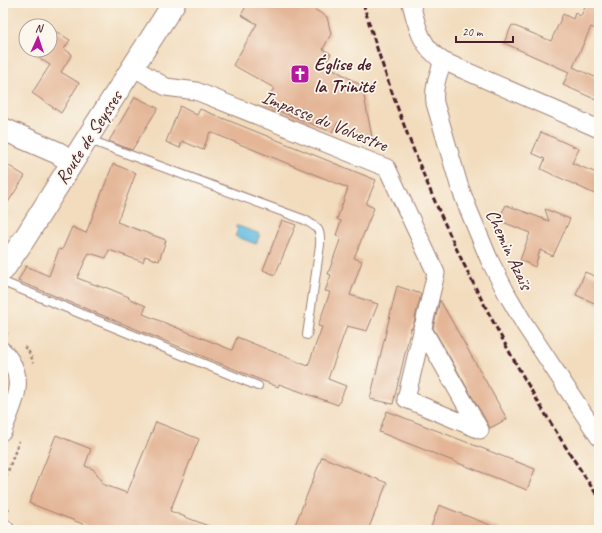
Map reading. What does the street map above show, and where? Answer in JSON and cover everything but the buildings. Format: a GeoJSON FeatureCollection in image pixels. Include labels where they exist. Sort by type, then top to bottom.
{"type":"FeatureCollection","features":[{"type":"Feature","properties":{"kind":"main road","name":"Route de Seysses"},"geometry":{"type":"LineString","coordinates":[[3,270],[25,238],[174,3]]}},
{"type":"Feature","properties":{"kind":"main road"},"geometry":{"type":"LineString","coordinates":[[3,129],[58,153],[72,162]]}},
{"type":"Feature","properties":{"kind":"street"},"geometry":{"type":"LineString","coordinates":[[411,3],[415,20],[423,40],[429,50],[443,61],[599,129]]}},
{"type":"Feature","properties":{"kind":"street","name":"Chemin Azaïs"},"geometry":{"type":"LineString","coordinates":[[443,61],[435,86],[435,104],[459,185],[489,259],[525,325],[599,437]]}},
{"type":"Feature","properties":{"kind":"street","name":"Impasse du Volvestre"},"geometry":{"type":"LineString","coordinates":[[133,67],[166,87],[196,91],[387,168],[436,273],[422,328],[406,399],[480,430],[422,328]]}},
{"type":"Feature","properties":{"kind":"street"},"geometry":{"type":"LineString","coordinates":[[3,351],[11,360],[16,372],[18,384],[16,395],[3,431]]}},
{"type":"Feature","properties":{"kind":"street"},"geometry":{"type":"LineString","coordinates":[[3,527],[6,530]]}},
{"type":"Feature","properties":{"kind":"lane"},"geometry":{"type":"LineString","coordinates":[[87,139],[305,220],[316,227],[320,235],[320,245],[307,335]]}},
{"type":"Feature","properties":{"kind":"lane"},"geometry":{"type":"LineString","coordinates":[[3,282],[258,386]]}},
{"type":"Feature","properties":{"kind":"water"},"geometry":{"type":"Polygon","coordinates":[[[236,226],[260,234],[256,244],[235,236],[238,230],[236,226]]]}},
{"type":"Feature","properties":{"kind":"railway"},"geometry":{"type":"LineString","coordinates":[[363,3],[402,120],[433,197],[467,271],[512,357],[554,428],[599,498]]}},
{"type":"Feature","properties":{"kind":"place","name":"Église de la Trinité"},"geometry":{"type":"Point","coordinates":[300,74]}}]}
